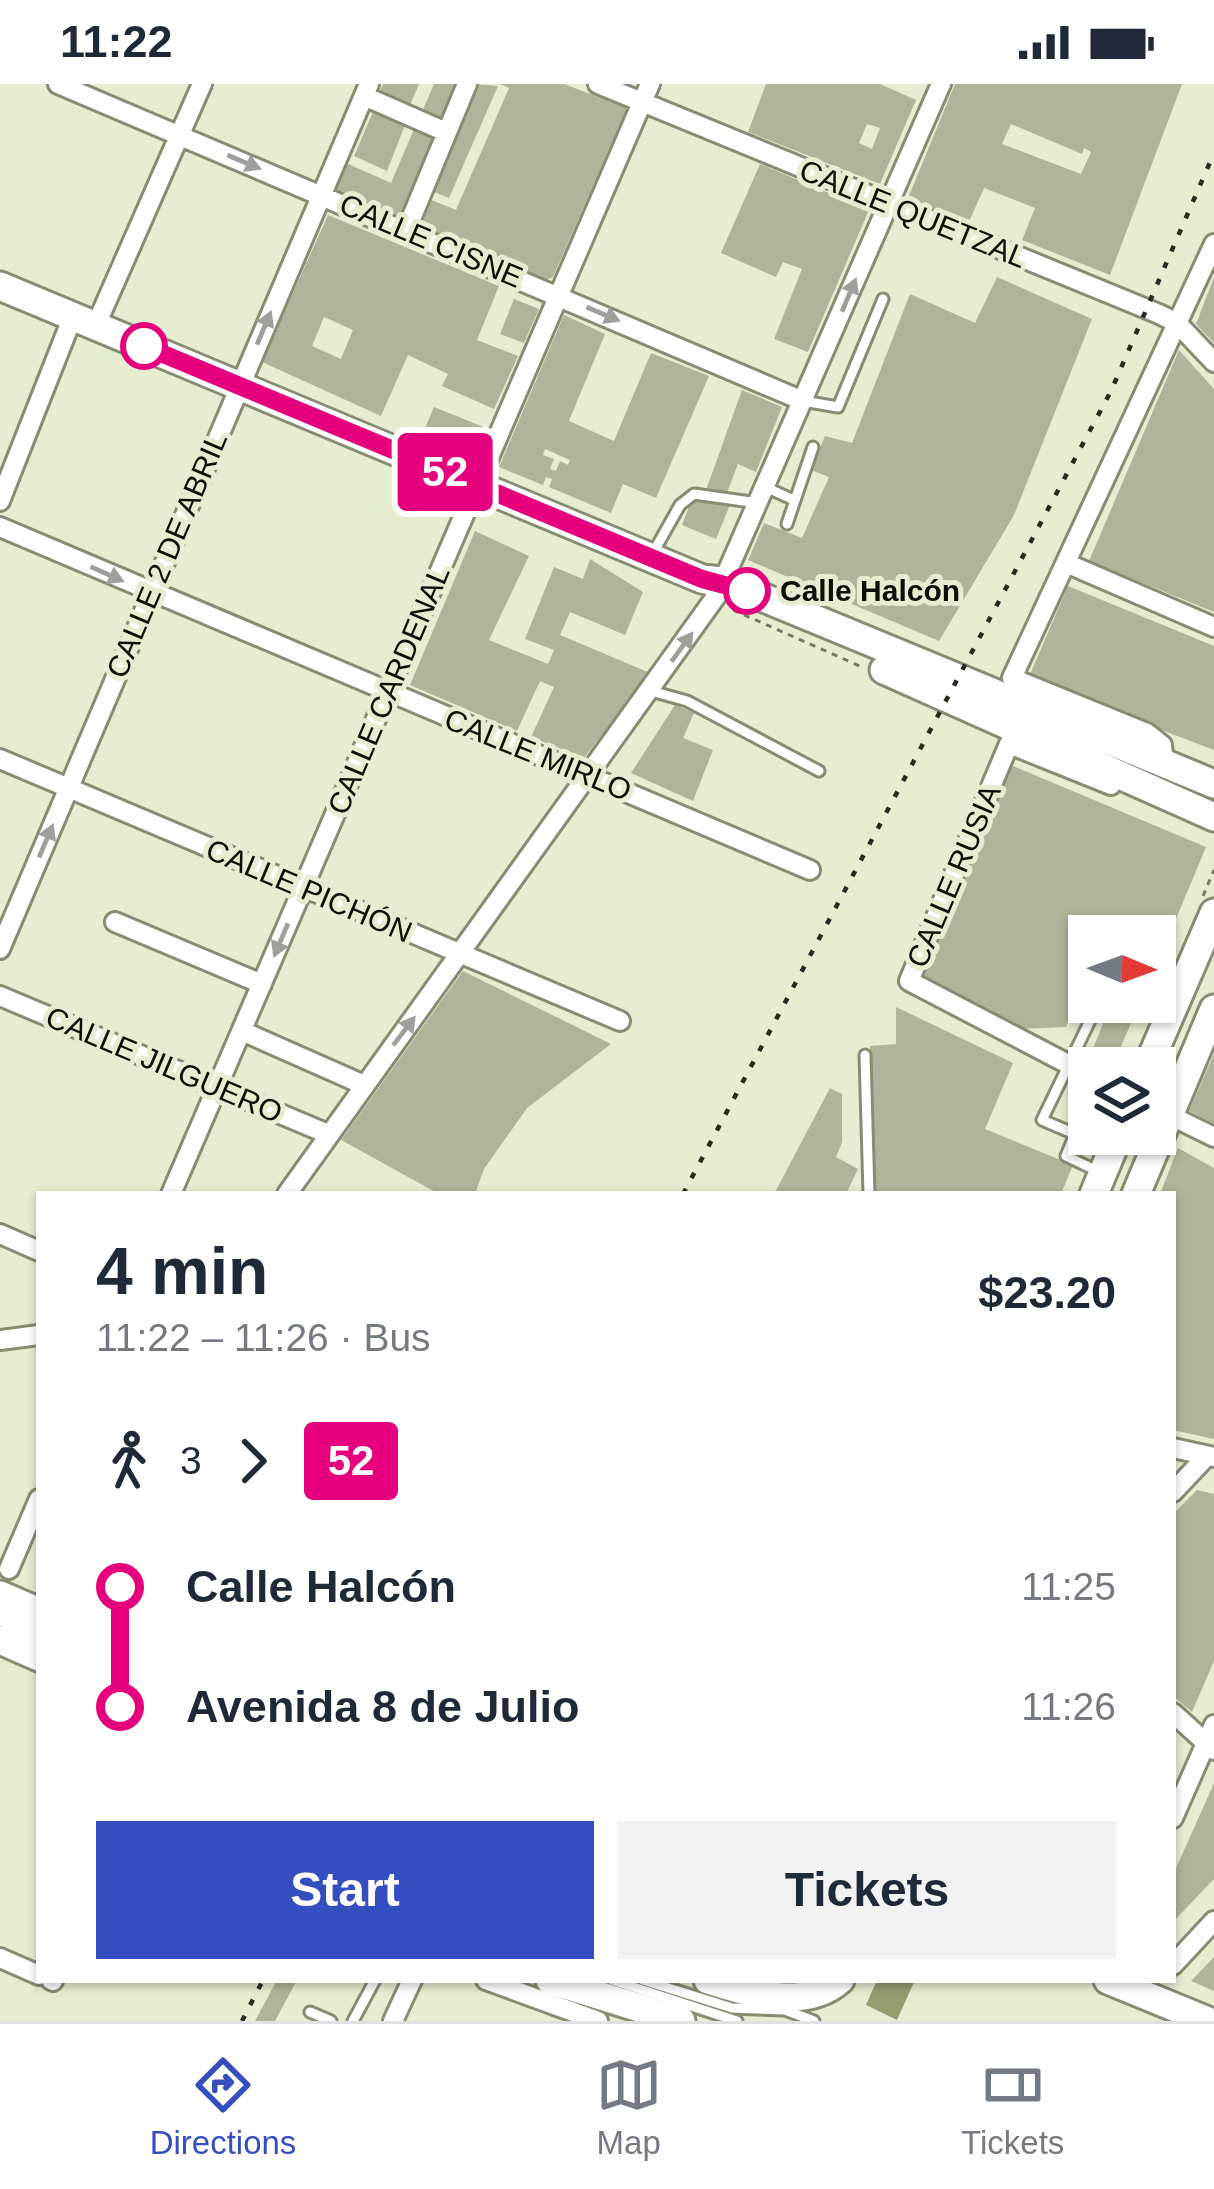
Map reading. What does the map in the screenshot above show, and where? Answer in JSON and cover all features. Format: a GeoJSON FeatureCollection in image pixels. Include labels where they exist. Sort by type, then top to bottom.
{"type":"FeatureCollection","features":[{"type":"Feature","properties":{"kind":"main road"},"geometry":{"type":"LineString","coordinates":[[0,286],[714,585],[1214,784]]}},
{"type":"Feature","properties":{"kind":"main road"},"geometry":{"type":"LineString","coordinates":[[714,585],[1214,818]]}},
{"type":"Feature","properties":{"kind":"main road"},"geometry":{"type":"LineString","coordinates":[[1157,1047],[1214,913]]}},
{"type":"Feature","properties":{"kind":"main road"},"geometry":{"type":"LineString","coordinates":[[1176,1084],[1214,1009]]}},
{"type":"Feature","properties":{"kind":"main road"},"geometry":{"type":"LineString","coordinates":[[1137,1191],[1148,1155]]}},
{"type":"Feature","properties":{"kind":"main road"},"geometry":{"type":"LineString","coordinates":[[5,1582],[36,1609]]}},
{"type":"Feature","properties":{"kind":"main road"},"geometry":{"type":"LineString","coordinates":[[0,1640],[36,1656]]}},
{"type":"Feature","properties":{"kind":"main road"},"geometry":{"type":"LineString","coordinates":[[558,1983],[617,2006],[681,2021]]}},
{"type":"Feature","properties":{"kind":"main road"},"geometry":{"type":"LineString","coordinates":[[713,1983],[752,2005],[812,1997],[835,1983]]}},
{"type":"Feature","properties":{"kind":"main road"},"geometry":{"type":"LineString","coordinates":[[1151,1988],[1208,2021]]}},
{"type":"Feature","properties":{"kind":"street","name":"CALLE CISNE"},"geometry":{"type":"LineString","coordinates":[[58,84],[803,401]]}},
{"type":"Feature","properties":{"kind":"street"},"geometry":{"type":"LineString","coordinates":[[0,501],[202,84]]}},
{"type":"Feature","properties":{"kind":"street"},"geometry":{"type":"LineString","coordinates":[[406,230],[467,84]]}},
{"type":"Feature","properties":{"kind":"street","name":"CALLE QUETZAL"},"geometry":{"type":"LineString","coordinates":[[598,84],[646,93],[888,205],[1177,323],[1214,362]]}},
{"type":"Feature","properties":{"kind":"street"},"geometry":{"type":"LineString","coordinates":[[289,1191],[651,691],[714,585],[762,495],[941,84]]}},
{"type":"Feature","properties":{"kind":"street","name":"CALLE 2 DE ABRIL"},"geometry":{"type":"LineString","coordinates":[[0,949],[366,90],[446,132]]}},
{"type":"Feature","properties":{"kind":"street","name":"CALLE CARDENAL"},"geometry":{"type":"LineString","coordinates":[[172,1191],[646,93]]}},
{"type":"Feature","properties":{"kind":"street"},"geometry":{"type":"LineString","coordinates":[[1164,763],[1156,738],[1012,678],[1214,244]]}},
{"type":"Feature","properties":{"kind":"street","name":"CALLE MIRLO"},"geometry":{"type":"LineString","coordinates":[[0,527],[810,870]]}},
{"type":"Feature","properties":{"kind":"street"},"geometry":{"type":"LineString","coordinates":[[1066,563],[1214,627]]}},
{"type":"Feature","properties":{"kind":"street","name":"CALLE RUSIA"},"geometry":{"type":"LineString","coordinates":[[1068,1063],[909,981],[1009,744],[1153,802],[1172,799]]}},
{"type":"Feature","properties":{"kind":"street","name":"CALLE PICHÓN"},"geometry":{"type":"LineString","coordinates":[[0,759],[620,1021]]}},
{"type":"Feature","properties":{"kind":"street"},"geometry":{"type":"LineString","coordinates":[[115,922],[262,984]]}},
{"type":"Feature","properties":{"kind":"street","name":"CALLE JILGUERO"},"geometry":{"type":"LineString","coordinates":[[0,996],[328,1133]]}},
{"type":"Feature","properties":{"kind":"street"},"geometry":{"type":"LineString","coordinates":[[242,1031],[364,1085]]}},
{"type":"Feature","properties":{"kind":"street"},"geometry":{"type":"LineString","coordinates":[[1176,1119],[1214,1137]]}},
{"type":"Feature","properties":{"kind":"street"},"geometry":{"type":"LineString","coordinates":[[0,1234],[36,1250]]}},
{"type":"Feature","properties":{"kind":"street"},"geometry":{"type":"LineString","coordinates":[[0,1340],[36,1335]]}},
{"type":"Feature","properties":{"kind":"street"},"geometry":{"type":"LineString","coordinates":[[1176,1449],[1211,1456]]}},
{"type":"Feature","properties":{"kind":"street"},"geometry":{"type":"LineString","coordinates":[[1176,1489],[1211,1456]]}},
{"type":"Feature","properties":{"kind":"street"},"geometry":{"type":"LineString","coordinates":[[5,1582],[33,1533]]}},
{"type":"Feature","properties":{"kind":"street"},"geometry":{"type":"LineString","coordinates":[[1176,1715],[1212,1739],[1176,1812]]}},
{"type":"Feature","properties":{"kind":"street"},"geometry":{"type":"LineString","coordinates":[[1176,1961],[1214,1921]]}},
{"type":"Feature","properties":{"kind":"street"},"geometry":{"type":"LineString","coordinates":[[1,1962],[36,1974]]}},
{"type":"Feature","properties":{"kind":"street"},"geometry":{"type":"LineString","coordinates":[[393,2021],[411,1983]]}},
{"type":"Feature","properties":{"kind":"street"},"geometry":{"type":"LineString","coordinates":[[501,1983],[617,2006]]}},
{"type":"Feature","properties":{"kind":"lane"},"geometry":{"type":"LineString","coordinates":[[803,401],[838,407],[883,299]]}},
{"type":"Feature","properties":{"kind":"lane"},"geometry":{"type":"LineString","coordinates":[[787,524],[813,447]]}},
{"type":"Feature","properties":{"kind":"lane"},"geometry":{"type":"LineString","coordinates":[[651,558],[686,498],[762,495],[794,500]]}},
{"type":"Feature","properties":{"kind":"lane"},"geometry":{"type":"LineString","coordinates":[[651,691],[687,701],[819,771]]}},
{"type":"Feature","properties":{"kind":"lane"},"geometry":{"type":"LineString","coordinates":[[865,1055],[869,1191]]}},
{"type":"Feature","properties":{"kind":"lane"},"geometry":{"type":"LineString","coordinates":[[1068,1066],[1042,1120],[1068,1131]]}},
{"type":"Feature","properties":{"kind":"lane"},"geometry":{"type":"LineString","coordinates":[[1068,1151],[1066,1156],[1092,1180]]}},
{"type":"Feature","properties":{"kind":"lane"},"geometry":{"type":"LineString","coordinates":[[0,1618],[36,1633]]}},
{"type":"Feature","properties":{"kind":"lane"},"geometry":{"type":"LineString","coordinates":[[353,2021],[373,1983]]}},
{"type":"Feature","properties":{"kind":"lane"},"geometry":{"type":"LineString","coordinates":[[656,1983],[752,2005]]}},
{"type":"Feature","properties":{"kind":"lane"},"geometry":{"type":"LineString","coordinates":[[789,2002],[814,2021]]}},
{"type":"Feature","properties":{"kind":"lane"},"geometry":{"type":"LineString","coordinates":[[617,2006],[752,2005]]}},
{"type":"Feature","properties":{"kind":"lane"},"geometry":{"type":"LineString","coordinates":[[310,2012],[331,2021]]}},
{"type":"Feature","properties":{"kind":"shaded area"},"geometry":{"type":"Polygon","coordinates":[[[876,1983],[914,1983],[897,2020],[866,2005],[876,1983]]]}},
{"type":"Feature","properties":{"kind":"building"},"geometry":{"type":"Polygon","coordinates":[[[383,84],[419,84],[407,112],[377,99],[383,84]]]}},
{"type":"Feature","properties":{"kind":"building"},"geometry":{"type":"Polygon","coordinates":[[[434,84],[462,84],[446,124],[421,114],[434,84]]]}},
{"type":"Feature","properties":{"kind":"building"},"geometry":{"type":"Polygon","coordinates":[[[473,84],[498,86],[449,198],[427,189],[473,84]]]}},
{"type":"Feature","properties":{"kind":"building"},"geometry":{"type":"Polygon","coordinates":[[[500,84],[564,84],[627,108],[553,277],[545,280],[413,223],[424,197],[456,210],[509,88],[500,84]]]}},
{"type":"Feature","properties":{"kind":"building"},"geometry":{"type":"Polygon","coordinates":[[[766,84],[880,84],[916,100],[880,184],[748,132],[766,84]],[[867,124],[859,143],[872,149],[880,128],[867,124]]]}},
{"type":"Feature","properties":{"kind":"building"},"geometry":{"type":"Polygon","coordinates":[[[955,84],[1182,84],[1110,275],[1022,240],[1035,208],[984,188],[968,224],[908,198],[955,84]],[[1011,124],[1002,144],[1081,174],[1091,152],[1084,148],[1082,154],[1011,124]]]}},
{"type":"Feature","properties":{"kind":"building"},"geometry":{"type":"Polygon","coordinates":[[[375,107],[407,120],[387,171],[354,156],[375,107]]]}},
{"type":"Feature","properties":{"kind":"building"},"geometry":{"type":"Polygon","coordinates":[[[415,127],[438,137],[403,219],[334,191],[346,163],[391,183],[415,127]]]}},
{"type":"Feature","properties":{"kind":"building"},"geometry":{"type":"Polygon","coordinates":[[[760,164],[869,210],[808,352],[774,339],[802,269],[783,262],[776,277],[721,253],[760,164]]]}},
{"type":"Feature","properties":{"kind":"building"},"geometry":{"type":"Polygon","coordinates":[[[328,215],[499,286],[477,340],[518,356],[494,409],[442,386],[448,374],[408,355],[381,416],[262,362],[328,215]],[[324,317],[312,346],[341,359],[353,330],[324,317]]]}},
{"type":"Feature","properties":{"kind":"building"},"geometry":{"type":"Polygon","coordinates":[[[997,277],[1092,319],[1014,515],[939,641],[748,560],[764,523],[802,538],[829,477],[811,470],[825,436],[852,443],[910,294],[975,323],[997,277]]]}},
{"type":"Feature","properties":{"kind":"building"},"geometry":{"type":"Polygon","coordinates":[[[1214,277],[1214,343],[1196,324],[1214,277]]]}},
{"type":"Feature","properties":{"kind":"building"},"geometry":{"type":"Polygon","coordinates":[[[514,299],[539,309],[524,343],[500,334],[514,299]]]}},
{"type":"Feature","properties":{"kind":"building"},"geometry":{"type":"Polygon","coordinates":[[[564,315],[605,334],[569,421],[614,441],[651,353],[709,376],[656,498],[623,484],[611,513],[549,487],[552,479],[546,477],[543,485],[499,467],[564,315]],[[545,449],[543,455],[554,459],[550,469],[556,471],[560,461],[568,465],[570,460],[545,449]]]}},
{"type":"Feature","properties":{"kind":"building"},"geometry":{"type":"Polygon","coordinates":[[[1179,350],[1214,389],[1214,612],[1089,561],[1179,350]]]}},
{"type":"Feature","properties":{"kind":"building"},"geometry":{"type":"Polygon","coordinates":[[[742,390],[782,407],[756,472],[738,464],[725,498],[732,500],[716,539],[682,525],[697,486],[706,490],[742,390]]]}},
{"type":"Feature","properties":{"kind":"building"},"geometry":{"type":"Polygon","coordinates":[[[434,407],[486,428],[474,454],[423,433],[434,407]]]}},
{"type":"Feature","properties":{"kind":"building"},"geometry":{"type":"Polygon","coordinates":[[[475,531],[529,556],[489,640],[548,664],[554,650],[525,639],[554,567],[583,579],[590,559],[643,592],[625,635],[570,612],[560,635],[650,673],[584,758],[531,737],[554,687],[540,681],[517,731],[410,685],[475,531]]]}},
{"type":"Feature","properties":{"kind":"building"},"geometry":{"type":"Polygon","coordinates":[[[1068,586],[1214,646],[1214,750],[1028,679],[1068,586]]]}},
{"type":"Feature","properties":{"kind":"building"},"geometry":{"type":"Polygon","coordinates":[[[675,705],[694,713],[683,738],[713,750],[693,801],[631,773],[675,705]]]}},
{"type":"Feature","properties":{"kind":"building"},"geometry":{"type":"Polygon","coordinates":[[[1006,763],[1206,847],[1176,919],[1176,915],[1068,915],[1066,1027],[1018,1029],[918,978],[1006,763]]]}},
{"type":"Feature","properties":{"kind":"building"},"geometry":{"type":"Polygon","coordinates":[[[463,971],[611,1044],[527,1108],[484,1169],[476,1191],[434,1191],[341,1140],[463,971]]]}},
{"type":"Feature","properties":{"kind":"building"},"geometry":{"type":"Polygon","coordinates":[[[896,1007],[1013,1063],[985,1129],[1073,1165],[1062,1191],[873,1191],[870,1046],[896,1044],[896,1007]]]}},
{"type":"Feature","properties":{"kind":"building"},"geometry":{"type":"Polygon","coordinates":[[[1103,1023],[1131,1023],[1121,1047],[1093,1047],[1103,1023]]]}},
{"type":"Feature","properties":{"kind":"building"},"geometry":{"type":"Polygon","coordinates":[[[1214,1054],[1214,1124],[1189,1111],[1214,1054]]]}},
{"type":"Feature","properties":{"kind":"building"},"geometry":{"type":"Polygon","coordinates":[[[830,1088],[842,1094],[842,1142],[836,1157],[858,1169],[847,1191],[776,1191],[830,1088]]]}},
{"type":"Feature","properties":{"kind":"building"},"geometry":{"type":"Polygon","coordinates":[[[1178,1148],[1214,1168],[1214,1439],[1176,1431],[1176,1191],[1161,1191],[1178,1148]]]}},
{"type":"Feature","properties":{"kind":"building"},"geometry":{"type":"Polygon","coordinates":[[[1197,1490],[1214,1494],[1214,1661],[1192,1712],[1176,1699],[1176,1511],[1197,1490]]]}},
{"type":"Feature","properties":{"kind":"building"},"geometry":{"type":"Polygon","coordinates":[[[1214,1783],[1214,1879],[1176,1919],[1176,1868],[1214,1783]]]}},
{"type":"Feature","properties":{"kind":"building"},"geometry":{"type":"Polygon","coordinates":[[[1214,1957],[1214,1991],[1191,1981],[1214,1957]]]}},
{"type":"Feature","properties":{"kind":"building"},"geometry":{"type":"Polygon","coordinates":[[[275,1983],[295,1983],[275,2021],[255,2021],[275,1983]]]}},
{"type":"Feature","properties":{"kind":"railway"},"geometry":{"type":"LineString","coordinates":[[685,1191],[1111,391],[1214,153]]}},
{"type":"Feature","properties":{"kind":"railway"},"geometry":{"type":"LineString","coordinates":[[242,2021],[261,1983]]}},
{"type":"Feature","properties":{"kind":"bus line","name":"52"},"geometry":{"type":"LineString","coordinates":[[144,346],[702,579],[747,591]]}},
{"type":"Feature","properties":{"kind":"place","name":"Calle Halcón"},"geometry":{"type":"Point","coordinates":[747,591]}}]}
